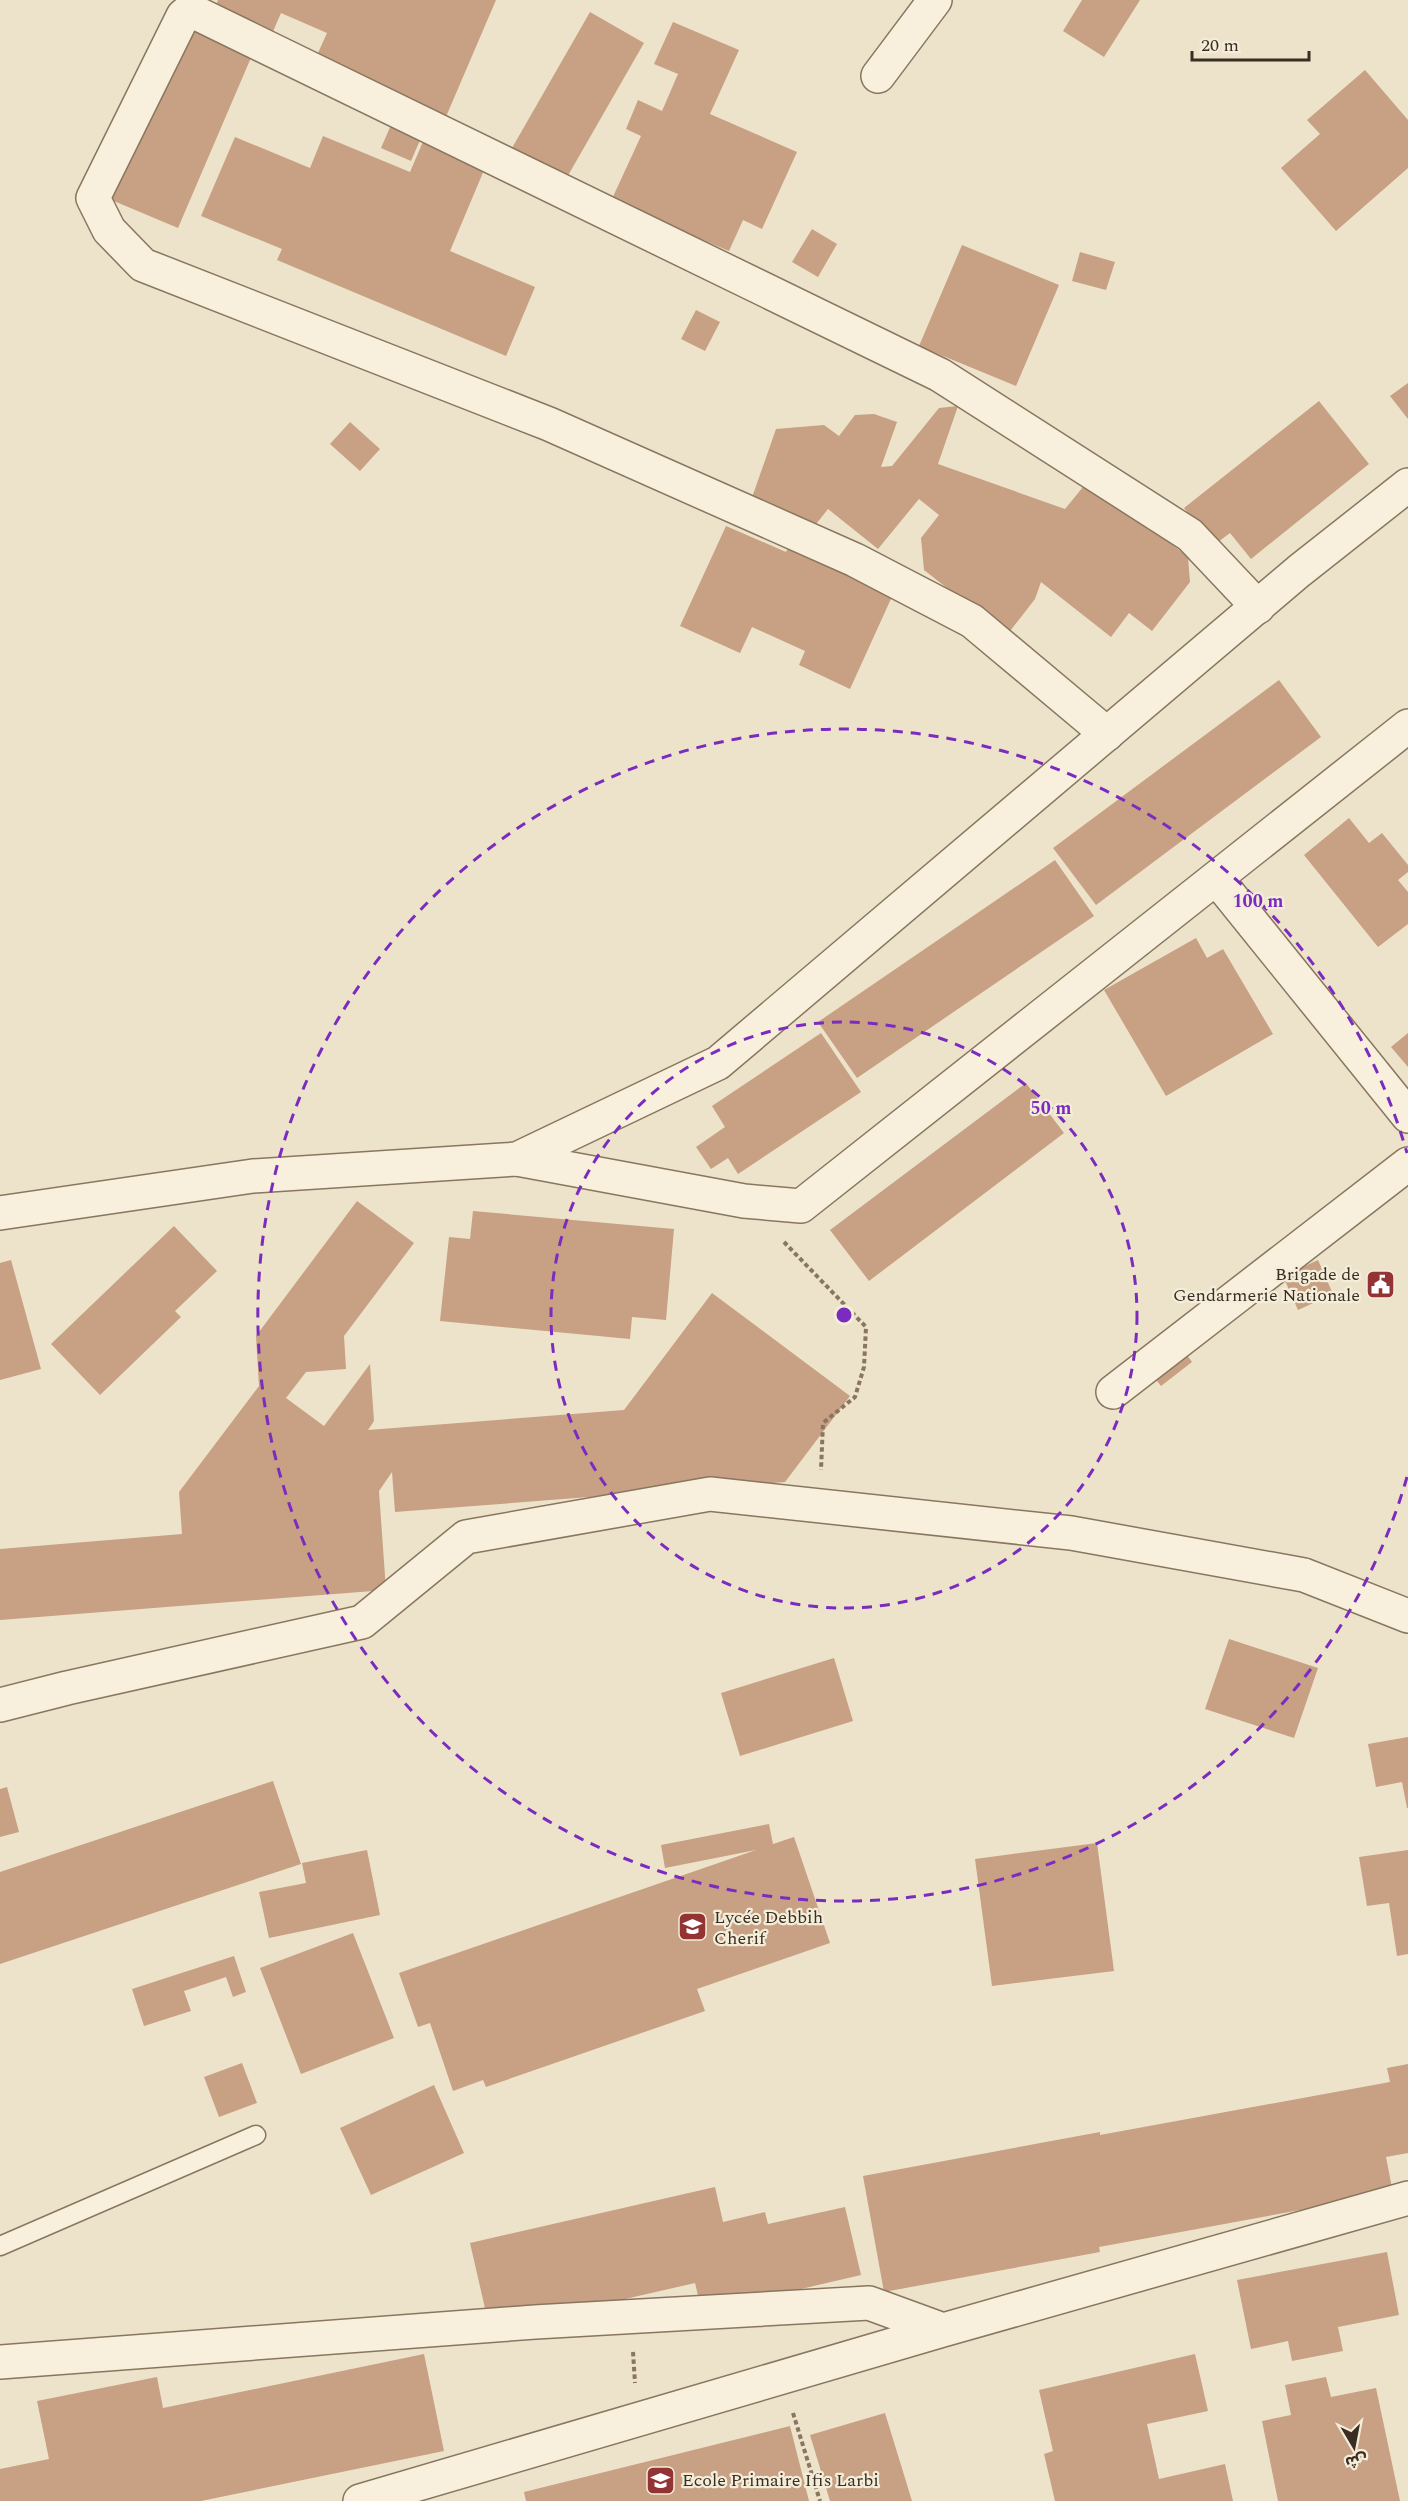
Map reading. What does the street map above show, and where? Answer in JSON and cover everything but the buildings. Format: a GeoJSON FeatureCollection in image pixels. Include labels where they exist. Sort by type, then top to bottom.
{"type":"FeatureCollection","features":[{"type":"Feature","properties":{"kind":"street"},"geometry":{"type":"LineString","coordinates":[[878,76],[936,0]]}},
{"type":"Feature","properties":{"kind":"street"},"geometry":{"type":"LineString","coordinates":[[1107,735],[972,621],[855,560],[549,424],[142,265],[109,230],[93,198],[183,16],[190,10],[940,375],[1190,535],[1258,607]]}},
{"type":"Feature","properties":{"kind":"street"},"geometry":{"type":"LineString","coordinates":[[517,1159],[718,1063],[1299,571],[1408,485]]}},
{"type":"Feature","properties":{"kind":"street"},"geometry":{"type":"LineString","coordinates":[[0,1213],[253,1176],[517,1159],[744,1201],[801,1206],[1408,726]]}},
{"type":"Feature","properties":{"kind":"street"},"geometry":{"type":"LineString","coordinates":[[1216,878],[1408,1116]]}},
{"type":"Feature","properties":{"kind":"street"},"geometry":{"type":"LineString","coordinates":[[1113,1392],[1408,1164]]}},
{"type":"Feature","properties":{"kind":"street"},"geometry":{"type":"LineString","coordinates":[[0,1705],[362,1622],[466,1537],[710,1494],[1071,1533],[1304,1575],[1408,1616]]}},
{"type":"Feature","properties":{"kind":"street"},"geometry":{"type":"LineString","coordinates":[[360,2501],[943,2330],[1408,2198]]}},
{"type":"Feature","properties":{"kind":"street"},"geometry":{"type":"LineString","coordinates":[[0,2362],[630,2317],[869,2303],[943,2330]]}},
{"type":"Feature","properties":{"kind":"lane"},"geometry":{"type":"LineString","coordinates":[[0,2246],[256,2135]]}},
{"type":"Feature","properties":{"kind":"path"},"geometry":{"type":"LineString","coordinates":[[744,1201],[866,1327],[864,1367],[855,1397],[823,1423],[822,1506]]}},
{"type":"Feature","properties":{"kind":"path"},"geometry":{"type":"LineString","coordinates":[[630,2317],[638,2420]]}},
{"type":"Feature","properties":{"kind":"path"},"geometry":{"type":"LineString","coordinates":[[784,2377],[820,2501]]}},
{"type":"Feature","properties":{"kind":"place","name":"Brigade de Gendarmerie Nationale"},"geometry":{"type":"Point","coordinates":[1381,1284]}},
{"type":"Feature","properties":{"kind":"place","name":"Lycée Debbih Cherif"},"geometry":{"type":"Point","coordinates":[693,1927]}},
{"type":"Feature","properties":{"kind":"place","name":"Ecole Primaire Ifis Larbi"},"geometry":{"type":"Point","coordinates":[661,2480]}}]}
